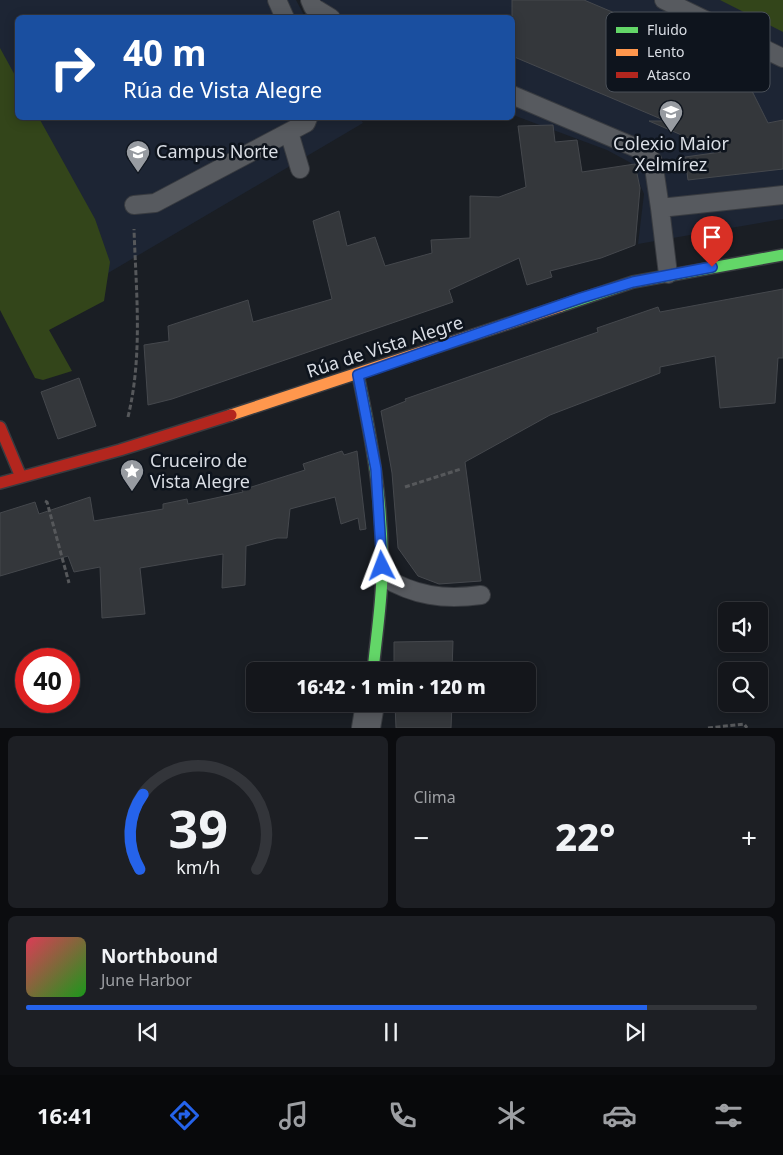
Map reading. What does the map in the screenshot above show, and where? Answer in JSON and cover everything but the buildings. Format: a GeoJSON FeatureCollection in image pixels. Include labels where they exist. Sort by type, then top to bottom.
{"type":"FeatureCollection","features":[{"type":"Feature","properties":{"kind":"main road","name":"Rúa de Vista Alegre"},"geometry":{"type":"LineString","coordinates":[[0,483],[120,450],[358,375],[581,298],[668,274],[783,255]]}},
{"type":"Feature","properties":{"kind":"main road"},"geometry":{"type":"LineString","coordinates":[[358,375],[376,469],[378,494],[382,576],[374,662]]}},
{"type":"Feature","properties":{"kind":"main road"},"geometry":{"type":"LineString","coordinates":[[0,427],[21,477]]}},
{"type":"Feature","properties":{"kind":"street"},"geometry":{"type":"LineString","coordinates":[[366,728],[369,712]]}},
{"type":"Feature","properties":{"kind":"lane"},"geometry":{"type":"LineString","coordinates":[[276,0],[284,15]]}},
{"type":"Feature","properties":{"kind":"lane"},"geometry":{"type":"LineString","coordinates":[[310,0],[312,7],[326,15]]}},
{"type":"Feature","properties":{"kind":"lane"},"geometry":{"type":"LineString","coordinates":[[664,0],[689,12]]}},
{"type":"Feature","properties":{"kind":"lane"},"geometry":{"type":"LineString","coordinates":[[770,52],[783,58]]}},
{"type":"Feature","properties":{"kind":"lane"},"geometry":{"type":"LineString","coordinates":[[515,96],[643,152],[653,161],[668,274]]}},
{"type":"Feature","properties":{"kind":"lane"},"geometry":{"type":"LineString","coordinates":[[134,205],[155,203],[306,123],[307,120]]}},
{"type":"Feature","properties":{"kind":"lane"},"geometry":{"type":"LineString","coordinates":[[288,132],[300,169]]}},
{"type":"Feature","properties":{"kind":"lane"},"geometry":{"type":"LineString","coordinates":[[660,208],[783,195]]}},
{"type":"Feature","properties":{"kind":"lane"},"geometry":{"type":"LineString","coordinates":[[382,576],[398,586],[434,597],[455,599],[481,595]]}},
{"type":"Feature","properties":{"kind":"path"},"geometry":{"type":"LineString","coordinates":[[127,422],[135,386],[138,330],[134,205]]}},
{"type":"Feature","properties":{"kind":"path"},"geometry":{"type":"LineString","coordinates":[[378,494],[461,469]]}},
{"type":"Feature","properties":{"kind":"path"},"geometry":{"type":"LineString","coordinates":[[47,502],[69,583]]}},
{"type":"Feature","properties":{"kind":"path"},"geometry":{"type":"LineString","coordinates":[[708,728],[744,724],[748,728]]}},
{"type":"Feature","properties":{"kind":"shaded area","name":"Campus Norte"},"geometry":{"type":"Polygon","coordinates":[[[0,0],[296,0],[304,15],[15,15],[15,120],[361,120],[363,123],[52,306],[0,224],[0,0]]]}},
{"type":"Feature","properties":{"kind":"shaded area","name":"Colexio Maior Xelmírez"},"geometry":{"type":"Polygon","coordinates":[[[302,0],[783,0],[783,219],[638,244],[644,194],[631,163],[607,150],[515,116],[515,15],[310,15],[303,8],[302,0]]]}},
{"type":"Feature","properties":{"kind":"green space"},"geometry":{"type":"Polygon","coordinates":[[[720,0],[783,0],[783,32],[770,25],[770,12],[744,12],[720,0]]]}},
{"type":"Feature","properties":{"kind":"green space"},"geometry":{"type":"Polygon","coordinates":[[[0,48],[15,75],[15,120],[40,120],[95,219],[110,262],[104,301],[49,330],[72,371],[43,380],[35,378],[0,310],[0,48]]]}},
{"type":"Feature","properties":{"kind":"traffic: fast"},"geometry":{"type":"LineString","coordinates":[[561,306],[633,282],[783,255]]}},
{"type":"Feature","properties":{"kind":"traffic: fast"},"geometry":{"type":"LineString","coordinates":[[358,375],[376,475],[381,525],[380,612],[374,662]]}},
{"type":"Feature","properties":{"kind":"traffic: slow"},"geometry":{"type":"LineString","coordinates":[[231,415],[561,306]]}},
{"type":"Feature","properties":{"kind":"traffic: jam"},"geometry":{"type":"LineString","coordinates":[[0,483],[120,450],[231,415]]}},
{"type":"Feature","properties":{"kind":"traffic: jam"},"geometry":{"type":"LineString","coordinates":[[0,427],[21,477]]}},
{"type":"Feature","properties":{"kind":"place","name":"Colexio Maior Xelmírez"},"geometry":{"type":"Point","coordinates":[671,133]}},
{"type":"Feature","properties":{"kind":"place","name":"Campus Norte"},"geometry":{"type":"Point","coordinates":[138,173]}},
{"type":"Feature","properties":{"kind":"place","name":"Cruceiro de Vista Alegre"},"geometry":{"type":"Point","coordinates":[132,492]}},
{"type":"Feature","properties":{"kind":"route"},"geometry":{"type":"LineString","coordinates":[[382,566],[376,469],[358,375],[581,298],[633,282],[712,267]]}}]}
